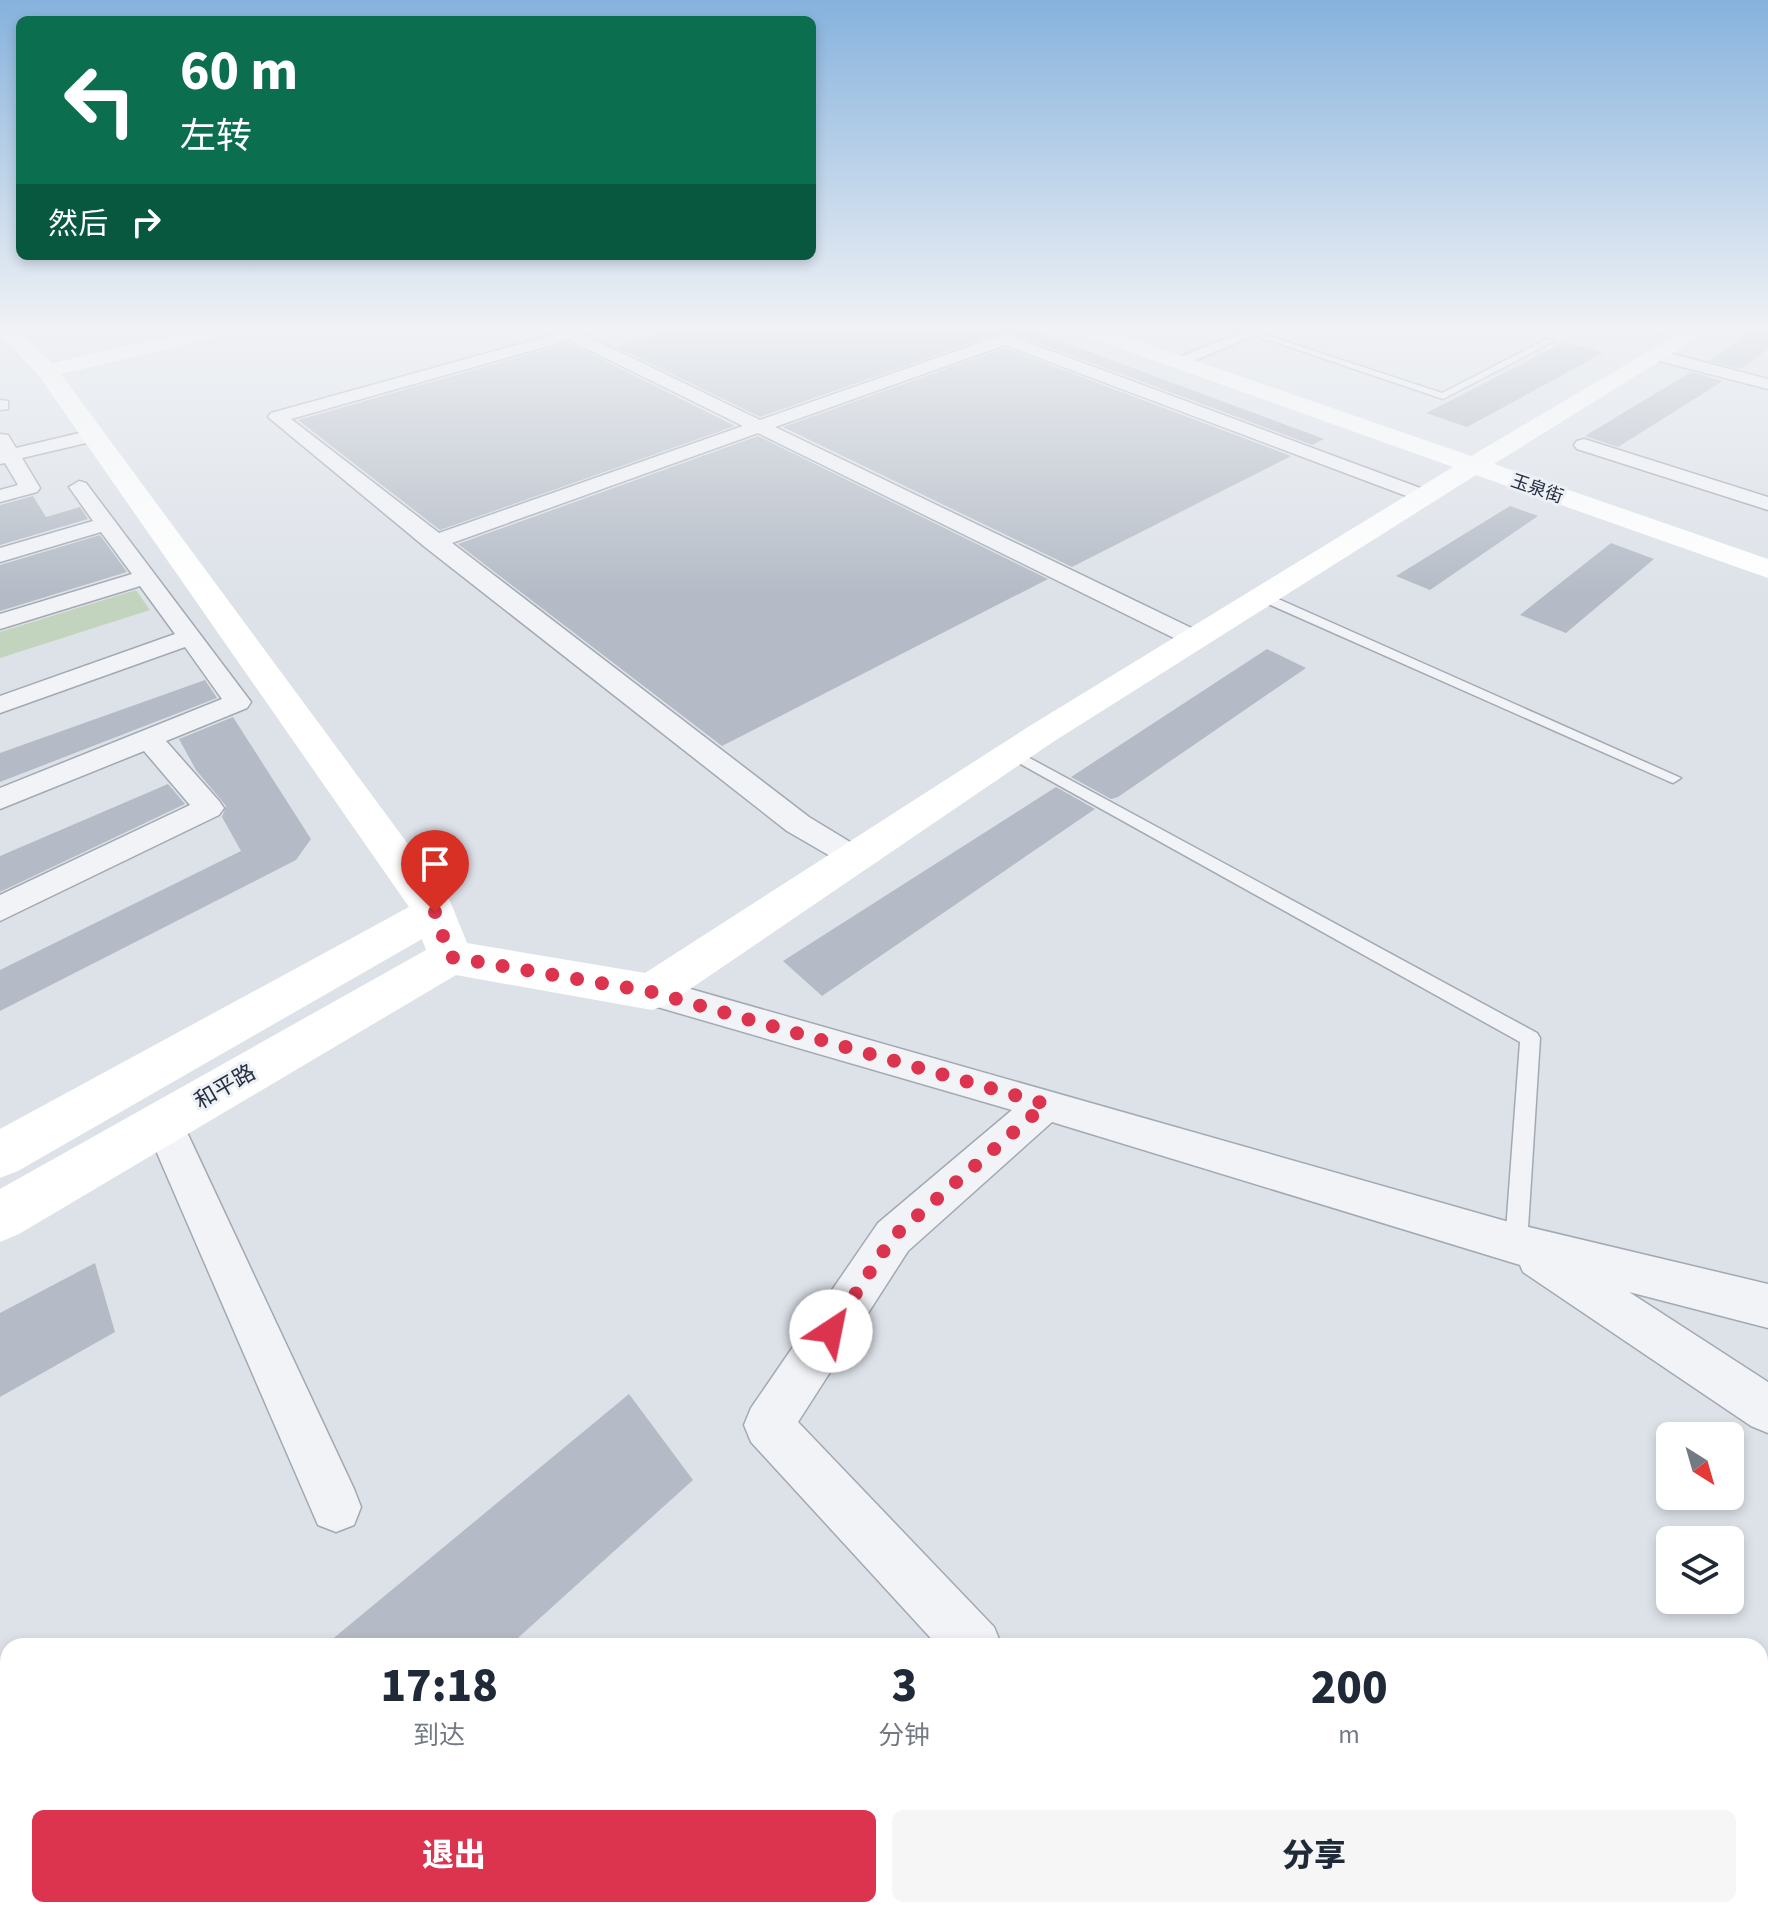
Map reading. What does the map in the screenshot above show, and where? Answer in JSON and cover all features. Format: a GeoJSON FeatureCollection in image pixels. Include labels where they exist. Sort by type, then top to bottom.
{"type":"FeatureCollection","features":[{"type":"Feature","properties":{"kind":"street"},"geometry":{"type":"LineString","coordinates":[[79,418],[435,912],[450,957],[652,992],[1046,1104],[1516,1244],[1768,1306]]}},
{"type":"Feature","properties":{"kind":"street"},"geometry":{"type":"LineString","coordinates":[[278,418],[433,542],[798,824],[849,856]]}},
{"type":"Feature","properties":{"kind":"street"},"geometry":{"type":"LineString","coordinates":[[741,418],[1195,639]]}},
{"type":"Feature","properties":{"kind":"street"},"geometry":{"type":"LineString","coordinates":[[433,542],[782,418]]}},
{"type":"Feature","properties":{"kind":"street"},"geometry":{"type":"LineString","coordinates":[[1215,418],[1424,496]]}},
{"type":"Feature","properties":{"kind":"street","name":"玉泉街"},"geometry":{"type":"LineString","coordinates":[[1345,418],[1768,569]]}},
{"type":"Feature","properties":{"kind":"street"},"geometry":{"type":"LineString","coordinates":[[652,992],[849,856],[1552,418]]}},
{"type":"Feature","properties":{"kind":"street"},"geometry":{"type":"LineString","coordinates":[[6,456],[92,436]]}},
{"type":"Feature","properties":{"kind":"street"},"geometry":{"type":"LineString","coordinates":[[0,437],[6,456],[30,488],[0,496]]}},
{"type":"Feature","properties":{"kind":"street"},"geometry":{"type":"LineString","coordinates":[[1584,445],[1768,504]]}},
{"type":"Feature","properties":{"kind":"street","name":"玉泉街"},"geometry":{"type":"LineString","coordinates":[[1476,463],[1768,557]]}},
{"type":"Feature","properties":{"kind":"street"},"geometry":{"type":"LineString","coordinates":[[0,799],[238,702],[79,487]]}},
{"type":"Feature","properties":{"kind":"street"},"geometry":{"type":"LineString","coordinates":[[0,555],[106,524]]}},
{"type":"Feature","properties":{"kind":"street"},"geometry":{"type":"LineString","coordinates":[[0,622],[145,577]]}},
{"type":"Feature","properties":{"kind":"street"},"geometry":{"type":"LineString","coordinates":[[0,705],[189,637]]}},
{"type":"Feature","properties":{"kind":"street"},"geometry":{"type":"LineString","coordinates":[[0,909],[209,808],[148,738]]}},
{"type":"Feature","properties":{"kind":"street"},"geometry":{"type":"LineString","coordinates":[[0,1155],[435,912]]}},
{"type":"Feature","properties":{"kind":"street","name":"和平路"},"geometry":{"type":"LineString","coordinates":[[0,1217],[450,957]]}},
{"type":"Feature","properties":{"kind":"street"},"geometry":{"type":"LineString","coordinates":[[968,1638],[768,1425],[893,1237],[1046,1104]]}},
{"type":"Feature","properties":{"kind":"street"},"geometry":{"type":"LineString","coordinates":[[163,1123],[336,1507]]}},
{"type":"Feature","properties":{"kind":"street"},"geometry":{"type":"LineString","coordinates":[[1516,1244],[1768,1409]]}},
{"type":"Feature","properties":{"kind":"lane"},"geometry":{"type":"LineString","coordinates":[[1263,597],[1673,778]]}},
{"type":"Feature","properties":{"kind":"lane"},"geometry":{"type":"LineString","coordinates":[[1013,754],[1530,1038],[1516,1244]]}},
{"type":"Feature","properties":{"kind":"green space"},"geometry":{"type":"Polygon","coordinates":[[[136,590],[150,610],[0,658],[0,632],[136,590]]]}},
{"type":"Feature","properties":{"kind":"building"},"geometry":{"type":"Polygon","coordinates":[[[307,418],[718,418],[735,426],[440,530],[298,420],[307,418]]]}},
{"type":"Feature","properties":{"kind":"building"},"geometry":{"type":"Polygon","coordinates":[[[810,418],[1189,418],[1291,456],[1072,567],[783,427],[810,418]]]}},
{"type":"Feature","properties":{"kind":"building"},"geometry":{"type":"Polygon","coordinates":[[[1238,418],[1266,418],[1324,439],[1312,445],[1238,418]]]}},
{"type":"Feature","properties":{"kind":"building"},"geometry":{"type":"Polygon","coordinates":[[[1439,418],[1484,418],[1467,427],[1439,418]]]}},
{"type":"Feature","properties":{"kind":"building"},"geometry":{"type":"Polygon","coordinates":[[[1616,418],[1665,418],[1618,447],[1585,436],[1616,418]]]}},
{"type":"Feature","properties":{"kind":"building"},"geometry":{"type":"Polygon","coordinates":[[[758,436],[1048,579],[722,746],[458,544],[758,436]]]}},
{"type":"Feature","properties":{"kind":"building"},"geometry":{"type":"Polygon","coordinates":[[[33,496],[46,517],[80,507],[88,519],[0,545],[0,505],[33,496]]]}},
{"type":"Feature","properties":{"kind":"building"},"geometry":{"type":"Polygon","coordinates":[[[1510,506],[1538,516],[1430,590],[1396,576],[1510,506]]]}},
{"type":"Feature","properties":{"kind":"building"},"geometry":{"type":"Polygon","coordinates":[[[100,535],[127,572],[0,611],[0,565],[100,535]]]}},
{"type":"Feature","properties":{"kind":"building"},"geometry":{"type":"Polygon","coordinates":[[[1611,543],[1654,559],[1566,633],[1520,615],[1611,543]]]}},
{"type":"Feature","properties":{"kind":"building"},"geometry":{"type":"Polygon","coordinates":[[[1267,649],[1306,668],[1118,797],[1111,799],[1071,777],[1267,649]]]}},
{"type":"Feature","properties":{"kind":"building"},"geometry":{"type":"Polygon","coordinates":[[[205,680],[217,698],[0,782],[0,753],[205,680]]]}},
{"type":"Feature","properties":{"kind":"building"},"geometry":{"type":"Polygon","coordinates":[[[233,717],[311,839],[296,860],[0,1011],[0,970],[241,851],[222,817],[226,806],[196,770],[179,739],[233,717]]]}},
{"type":"Feature","properties":{"kind":"building"},"geometry":{"type":"Polygon","coordinates":[[[168,784],[185,804],[0,892],[0,856],[168,784]]]}},
{"type":"Feature","properties":{"kind":"building"},"geometry":{"type":"Polygon","coordinates":[[[1056,787],[1095,809],[822,996],[783,961],[1056,787]]]}},
{"type":"Feature","properties":{"kind":"building"},"geometry":{"type":"Polygon","coordinates":[[[95,1263],[115,1332],[0,1397],[0,1313],[95,1263]]]}},
{"type":"Feature","properties":{"kind":"building"},"geometry":{"type":"Polygon","coordinates":[[[629,1394],[693,1480],[518,1638],[334,1638],[629,1394]]]}},
{"type":"Feature","properties":{"kind":"route"},"geometry":{"type":"LineString","coordinates":[[435,912],[450,957],[652,992],[1046,1104],[893,1237],[831,1331]]}}]}
